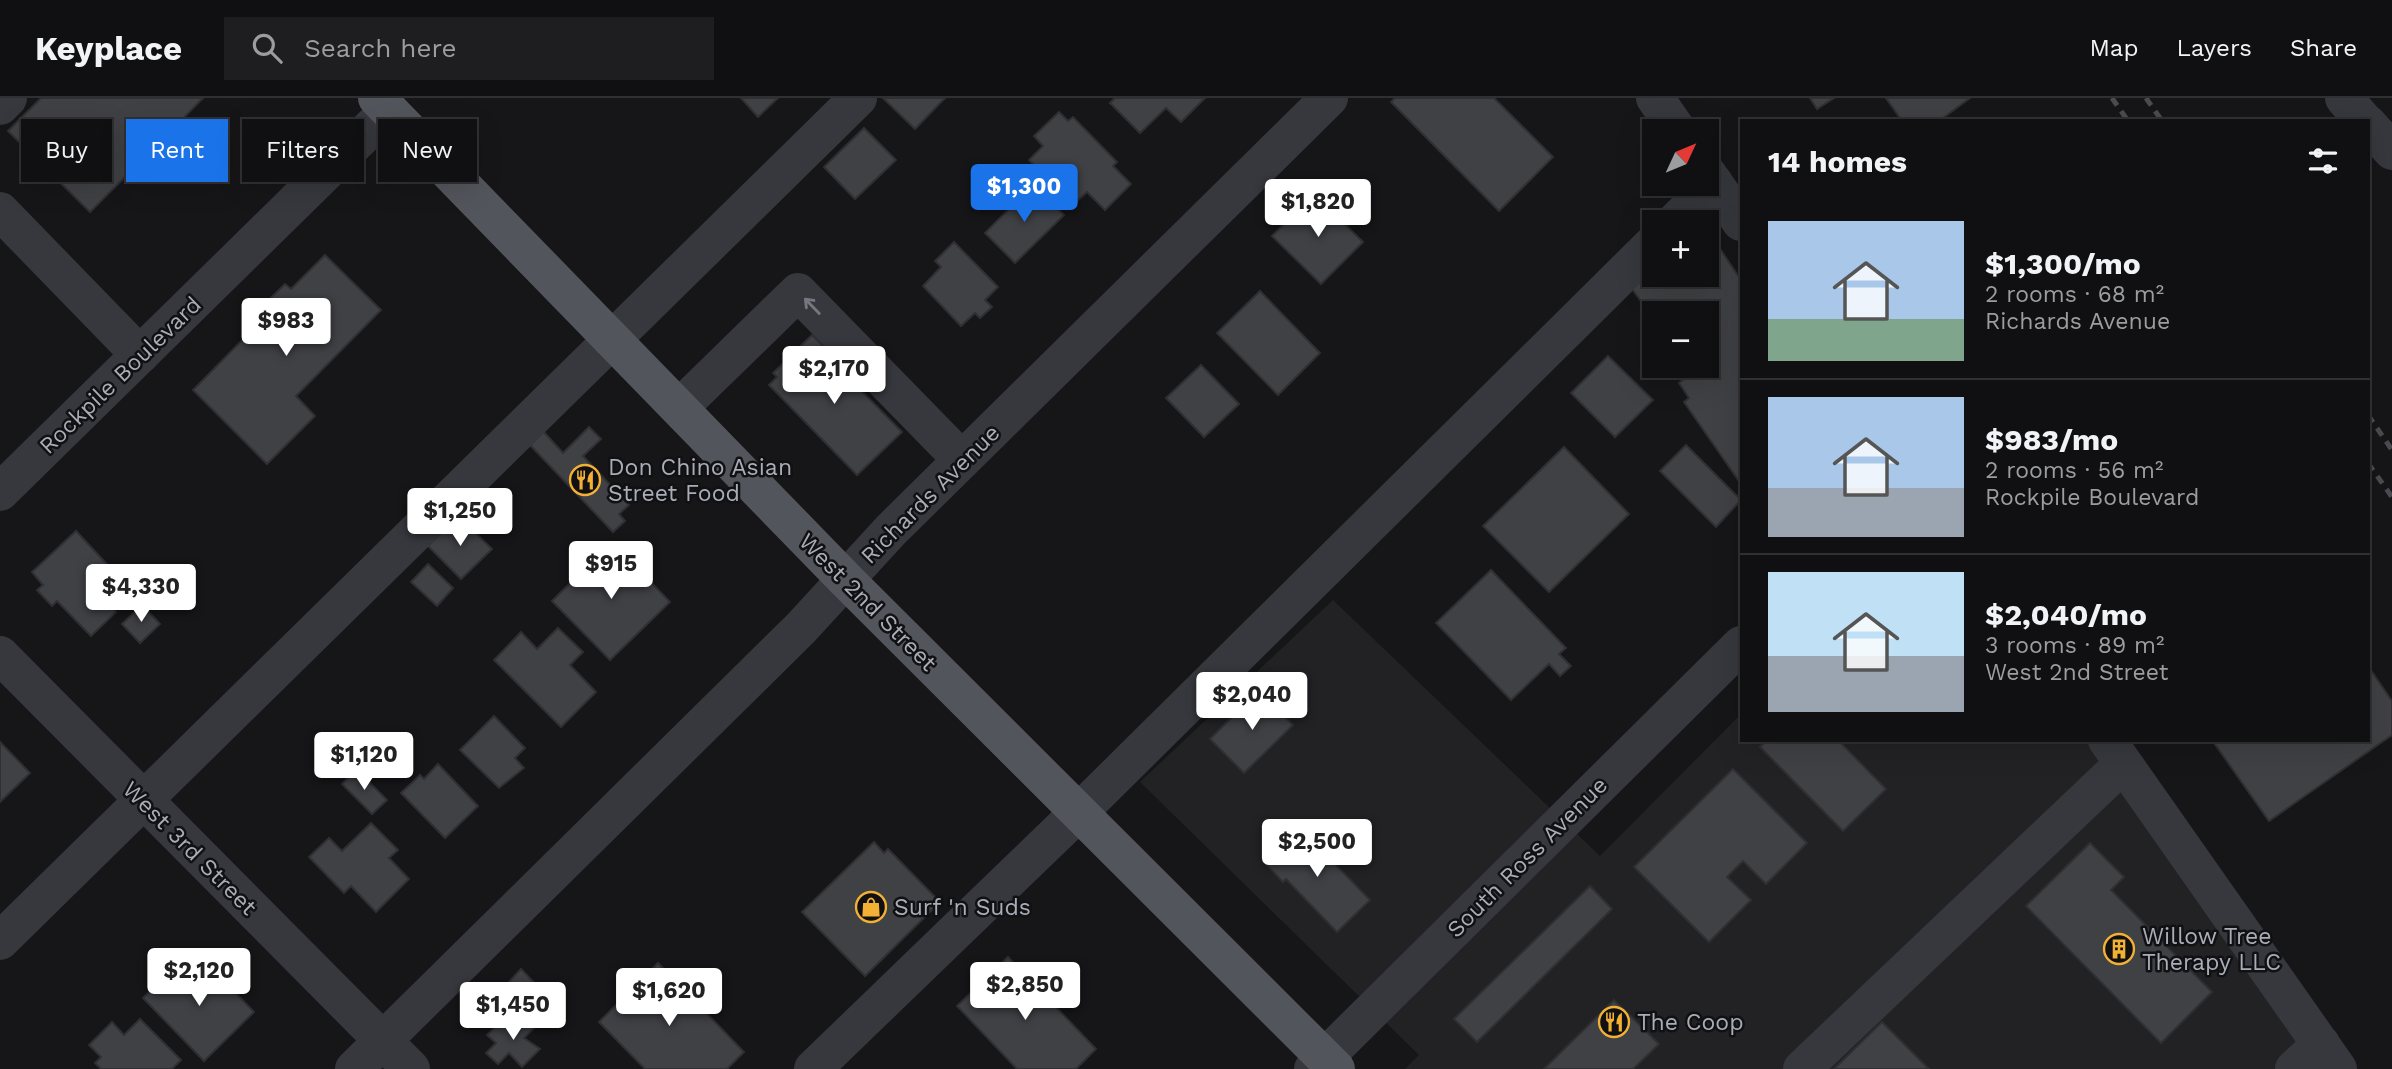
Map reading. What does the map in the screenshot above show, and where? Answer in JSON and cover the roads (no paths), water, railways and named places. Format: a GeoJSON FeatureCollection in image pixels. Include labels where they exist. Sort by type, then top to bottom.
{"type":"FeatureCollection","features":[{"type":"Feature","properties":{"kind":"main road","name":"West 2nd Street"},"geometry":{"type":"LineString","coordinates":[[383,104],[846,580],[1324,1065]]}},
{"type":"Feature","properties":{"kind":"street"},"geometry":{"type":"LineString","coordinates":[[0,106],[8,98]]}},
{"type":"Feature","properties":{"kind":"street"},"geometry":{"type":"LineString","coordinates":[[0,941],[858,98]]}},
{"type":"Feature","properties":{"kind":"street","name":"Richards Avenue"},"geometry":{"type":"LineString","coordinates":[[354,1069],[801,628],[891,530],[1329,98]]}},
{"type":"Feature","properties":{"kind":"street"},"geometry":{"type":"LineString","coordinates":[[1655,98],[1670,119]]}},
{"type":"Feature","properties":{"kind":"street"},"geometry":{"type":"LineString","coordinates":[[2344,98],[2362,119]]}},
{"type":"Feature","properties":{"kind":"street","name":"Rockpile Boulevard"},"geometry":{"type":"LineString","coordinates":[[0,492],[140,355],[383,104]]}},
{"type":"Feature","properties":{"kind":"street"},"geometry":{"type":"LineString","coordinates":[[2370,127],[2392,151]]}},
{"type":"Feature","properties":{"kind":"street"},"geometry":{"type":"LineString","coordinates":[[1719,191],[1740,221]]}},
{"type":"Feature","properties":{"kind":"street"},"geometry":{"type":"LineString","coordinates":[[1685,210],[1696,196]]}},
{"type":"Feature","properties":{"kind":"street"},"geometry":{"type":"LineString","coordinates":[[0,211],[140,355]]}},
{"type":"Feature","properties":{"kind":"street"},"geometry":{"type":"LineString","coordinates":[[813,1069],[1078,813],[1642,255]]}},
{"type":"Feature","properties":{"kind":"street"},"geometry":{"type":"LineString","coordinates":[[679,408],[798,292],[962,460]]}},
{"type":"Feature","properties":{"kind":"street","name":"South Ross Avenue"},"geometry":{"type":"LineString","coordinates":[[1324,1065],[1740,646]]}},
{"type":"Feature","properties":{"kind":"street","name":"West 3rd Street"},"geometry":{"type":"LineString","coordinates":[[0,655],[411,1069]]}},
{"type":"Feature","properties":{"kind":"street"},"geometry":{"type":"LineString","coordinates":[[1802,1069],[2115,752],[2318,1061]]}},
{"type":"Feature","properties":{"kind":"railway"},"geometry":{"type":"LineString","coordinates":[[2112,98],[2127,119]]}},
{"type":"Feature","properties":{"kind":"railway"},"geometry":{"type":"LineString","coordinates":[[2146,98],[2161,119]]}},
{"type":"Feature","properties":{"kind":"railway"},"geometry":{"type":"LineString","coordinates":[[2370,418],[2392,450]]}},
{"type":"Feature","properties":{"kind":"railway"},"geometry":{"type":"LineString","coordinates":[[2370,466],[2392,497]]}},
{"type":"Feature","properties":{"kind":"place","name":"Don Chino Asian Street Food"},"geometry":{"type":"Point","coordinates":[585,480]}},
{"type":"Feature","properties":{"kind":"place","name":"Surf 'n Suds"},"geometry":{"type":"Point","coordinates":[871,907]}},
{"type":"Feature","properties":{"kind":"place","name":"Willow Tree Therapy LLC"},"geometry":{"type":"Point","coordinates":[2119,949]}},
{"type":"Feature","properties":{"kind":"place","name":"The Coop"},"geometry":{"type":"Point","coordinates":[1614,1022]}}]}
